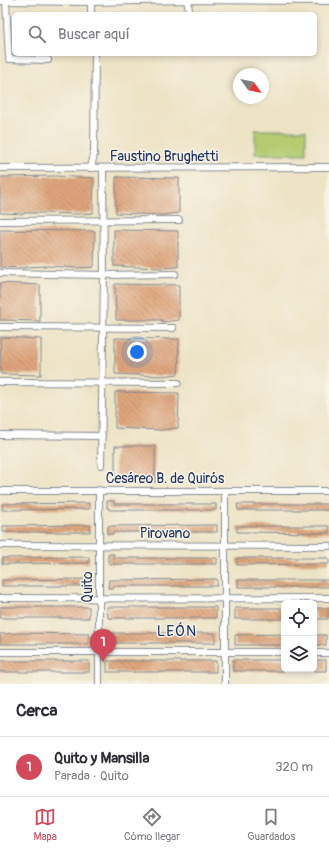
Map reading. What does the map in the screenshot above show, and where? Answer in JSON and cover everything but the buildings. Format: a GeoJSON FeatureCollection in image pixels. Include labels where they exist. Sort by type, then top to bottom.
{"type":"FeatureCollection","features":[{"type":"Feature","properties":{"kind":"street"},"geometry":{"type":"LineString","coordinates":[[187,0],[190,12]]}},
{"type":"Feature","properties":{"kind":"street"},"geometry":{"type":"LineString","coordinates":[[48,60],[8,59],[3,1],[329,1]]}},
{"type":"Feature","properties":{"kind":"street"},"geometry":{"type":"LineString","coordinates":[[91,2],[91,12]]}},
{"type":"Feature","properties":{"kind":"street"},"geometry":{"type":"LineString","coordinates":[[92,168],[94,154],[95,56]]}},
{"type":"Feature","properties":{"kind":"street","name":"Faustino Brughetti"},"geometry":{"type":"LineString","coordinates":[[0,168],[329,167]]}},
{"type":"Feature","properties":{"kind":"street"},"geometry":{"type":"LineString","coordinates":[[101,465],[104,275],[103,168]]}},
{"type":"Feature","properties":{"kind":"street"},"geometry":{"type":"LineString","coordinates":[[0,221],[179,220]]}},
{"type":"Feature","properties":{"kind":"street"},"geometry":{"type":"LineString","coordinates":[[0,273],[104,275],[175,274]]}},
{"type":"Feature","properties":{"kind":"street"},"geometry":{"type":"LineString","coordinates":[[0,327],[173,328]]}},
{"type":"Feature","properties":{"kind":"street"},"geometry":{"type":"LineString","coordinates":[[0,382],[178,384]]}},
{"type":"Feature","properties":{"kind":"street"},"geometry":{"type":"LineString","coordinates":[[0,435],[102,436]]}},
{"type":"Feature","properties":{"kind":"street","name":"Cesáreo B. de Quirós"},"geometry":{"type":"LineString","coordinates":[[0,490],[329,491]]}},
{"type":"Feature","properties":{"kind":"street","name":"Quito"},"geometry":{"type":"LineString","coordinates":[[99,490],[99,684]]}},
{"type":"Feature","properties":{"kind":"street"},"geometry":{"type":"LineString","coordinates":[[225,684],[226,491]]}},
{"type":"Feature","properties":{"kind":"street","name":"Pirovano"},"geometry":{"type":"LineString","coordinates":[[0,545],[329,546]]}},
{"type":"Feature","properties":{"kind":"street"},"geometry":{"type":"LineString","coordinates":[[0,598],[329,598]]}},
{"type":"Feature","properties":{"kind":"street"},"geometry":{"type":"LineString","coordinates":[[0,652],[281,652]]}},
{"type":"Feature","properties":{"kind":"street"},"geometry":{"type":"LineString","coordinates":[[317,652],[329,653]]}},
{"type":"Feature","properties":{"kind":"green space"},"geometry":{"type":"Polygon","coordinates":[[[255,130],[306,130],[306,154],[255,154],[255,130]]]}},
{"type":"Feature","properties":{"kind":"place","name":"Quito y Mansilla"},"geometry":{"type":"Point","coordinates":[103,662]}},
{"type":"Feature","properties":{"kind":"district","name":"LEÓN"},"geometry":{"type":"Point","coordinates":[177,631]}}]}
